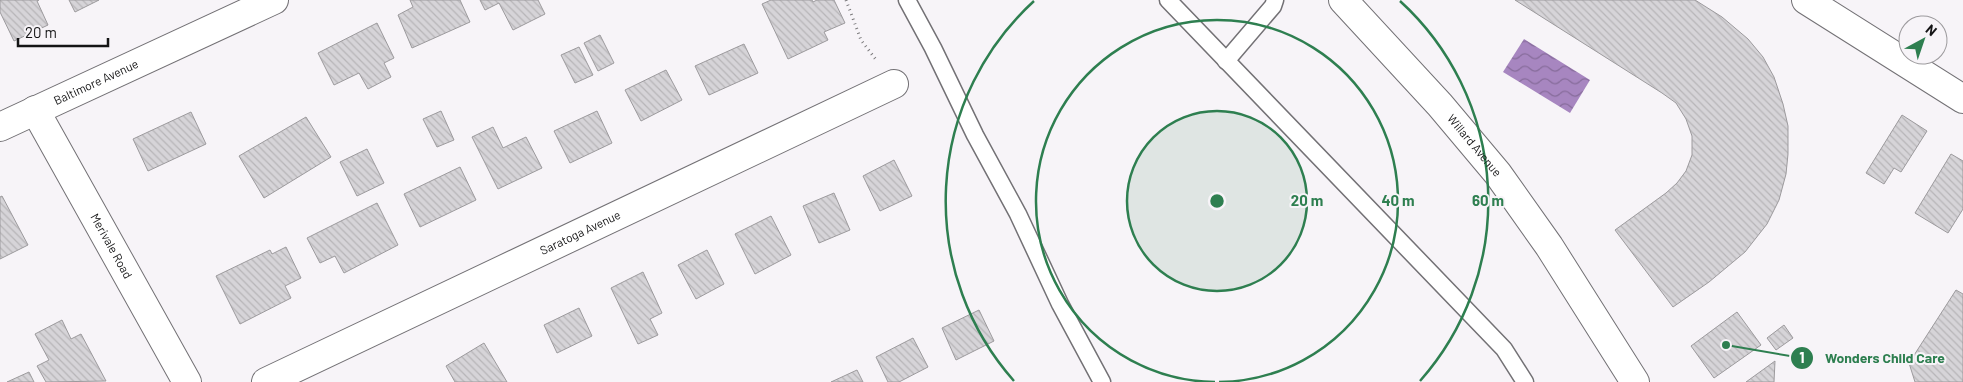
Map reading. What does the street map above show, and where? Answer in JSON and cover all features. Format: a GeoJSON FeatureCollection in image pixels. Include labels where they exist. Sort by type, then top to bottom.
{"type":"FeatureCollection","features":[{"type":"Feature","properties":{"kind":"street","name":"Baltimore Avenue"},"geometry":{"type":"LineString","coordinates":[[0,127],[274,0]]}},
{"type":"Feature","properties":{"kind":"street","name":"Willard Avenue"},"geometry":{"type":"LineString","coordinates":[[1343,0],[1422,84],[1498,174],[1549,246],[1635,382]]}},
{"type":"Feature","properties":{"kind":"street"},"geometry":{"type":"LineString","coordinates":[[1806,0],[1963,99]]}},
{"type":"Feature","properties":{"kind":"street","name":"Saratoga Avenue"},"geometry":{"type":"LineString","coordinates":[[266,382],[894,84]]}},
{"type":"Feature","properties":{"kind":"street","name":"Merivale Road"},"geometry":{"type":"LineString","coordinates":[[35,110],[187,382]]}},
{"type":"Feature","properties":{"kind":"lane"},"geometry":{"type":"LineString","coordinates":[[907,0],[933,48],[975,135],[1018,214],[1060,304],[1102,382]]}},
{"type":"Feature","properties":{"kind":"lane"},"geometry":{"type":"LineString","coordinates":[[1168,0],[1504,350],[1525,382]]}},
{"type":"Feature","properties":{"kind":"lane"},"geometry":{"type":"LineString","coordinates":[[1226,61],[1273,6],[1275,0]]}},
{"type":"Feature","properties":{"kind":"path"},"geometry":{"type":"LineString","coordinates":[[846,0],[861,40],[894,84]]}},
{"type":"Feature","properties":{"kind":"water"},"geometry":{"type":"Polygon","coordinates":[[[1524,39],[1590,80],[1570,113],[1503,72],[1524,39]]]}},
{"type":"Feature","properties":{"kind":"building"},"geometry":{"type":"Polygon","coordinates":[[[0,0],[39,0],[37,1],[48,25],[14,41],[0,12],[0,0]]]}},
{"type":"Feature","properties":{"kind":"building"},"geometry":{"type":"Polygon","coordinates":[[[69,0],[99,0],[75,12],[69,0]]]}},
{"type":"Feature","properties":{"kind":"building"},"geometry":{"type":"Polygon","coordinates":[[[410,0],[460,0],[470,22],[412,48],[398,15],[413,7],[410,0]]]}},
{"type":"Feature","properties":{"kind":"building"},"geometry":{"type":"Polygon","coordinates":[[[480,0],[538,0],[545,14],[513,30],[499,3],[485,10],[480,0]]]}},
{"type":"Feature","properties":{"kind":"building"},"geometry":{"type":"Polygon","coordinates":[[[771,0],[812,0],[813,2],[817,0],[834,0],[845,23],[824,32],[828,40],[788,59],[762,4],[771,0]]]}},
{"type":"Feature","properties":{"kind":"building"},"geometry":{"type":"Polygon","coordinates":[[[1515,0],[1695,0],[1722,17],[1748,39],[1763,57],[1774,77],[1788,126],[1786,174],[1779,200],[1767,224],[1745,252],[1709,282],[1673,307],[1615,230],[1666,193],[1686,171],[1692,155],[1692,136],[1686,119],[1676,103],[1662,93],[1515,0]]]}},
{"type":"Feature","properties":{"kind":"building"},"geometry":{"type":"Polygon","coordinates":[[[377,23],[394,58],[384,63],[391,77],[368,89],[359,73],[334,85],[318,53],[377,23]]]}},
{"type":"Feature","properties":{"kind":"building"},"geometry":{"type":"Polygon","coordinates":[[[600,35],[614,63],[598,71],[584,43],[600,35]]]}},
{"type":"Feature","properties":{"kind":"building"},"geometry":{"type":"Polygon","coordinates":[[[744,44],[758,73],[709,95],[695,66],[744,44]]]}},
{"type":"Feature","properties":{"kind":"building"},"geometry":{"type":"Polygon","coordinates":[[[579,47],[593,75],[575,83],[561,55],[579,47]]]}},
{"type":"Feature","properties":{"kind":"building"},"geometry":{"type":"Polygon","coordinates":[[[666,70],[682,100],[641,121],[625,90],[666,70]]]}},
{"type":"Feature","properties":{"kind":"building"},"geometry":{"type":"Polygon","coordinates":[[[441,111],[454,140],[437,147],[423,119],[441,111]]]}},
{"type":"Feature","properties":{"kind":"building"},"geometry":{"type":"Polygon","coordinates":[[[597,111],[612,143],[570,163],[554,131],[597,111]]]}},
{"type":"Feature","properties":{"kind":"building"},"geometry":{"type":"Polygon","coordinates":[[[191,112],[206,144],[148,171],[133,139],[191,112]]]}},
{"type":"Feature","properties":{"kind":"building"},"geometry":{"type":"Polygon","coordinates":[[[1902,115],[1927,131],[1901,172],[1894,168],[1884,184],[1866,173],[1902,115]]]}},
{"type":"Feature","properties":{"kind":"building"},"geometry":{"type":"Polygon","coordinates":[[[306,117],[331,157],[264,198],[239,156],[306,117]]]}},
{"type":"Feature","properties":{"kind":"building"},"geometry":{"type":"Polygon","coordinates":[[[493,127],[503,148],[526,137],[542,168],[498,189],[472,137],[493,127]]]}},
{"type":"Feature","properties":{"kind":"building"},"geometry":{"type":"Polygon","coordinates":[[[367,149],[384,183],[357,196],[340,162],[367,149]]]}},
{"type":"Feature","properties":{"kind":"building"},"geometry":{"type":"Polygon","coordinates":[[[1951,154],[1963,161],[1963,209],[1948,233],[1915,213],[1951,154]]]}},
{"type":"Feature","properties":{"kind":"building"},"geometry":{"type":"Polygon","coordinates":[[[894,160],[912,196],[880,211],[863,176],[894,160]]]}},
{"type":"Feature","properties":{"kind":"building"},"geometry":{"type":"Polygon","coordinates":[[[460,167],[476,200],[420,227],[404,194],[460,167]]]}},
{"type":"Feature","properties":{"kind":"building"},"geometry":{"type":"Polygon","coordinates":[[[834,193],[850,230],[819,243],[803,206],[834,193]]]}},
{"type":"Feature","properties":{"kind":"building"},"geometry":{"type":"Polygon","coordinates":[[[2,196],[28,245],[0,259],[0,197],[2,196]]]}},
{"type":"Feature","properties":{"kind":"building"},"geometry":{"type":"Polygon","coordinates":[[[377,203],[398,245],[344,273],[335,256],[320,263],[307,238],[377,203]]]}},
{"type":"Feature","properties":{"kind":"building"},"geometry":{"type":"Polygon","coordinates":[[[771,216],[791,255],[755,274],[735,234],[771,216]]]}},
{"type":"Feature","properties":{"kind":"building"},"geometry":{"type":"Polygon","coordinates":[[[286,247],[301,278],[285,286],[291,298],[240,324],[216,276],[270,250],[272,254],[286,247]]]}},
{"type":"Feature","properties":{"kind":"building"},"geometry":{"type":"Polygon","coordinates":[[[707,250],[724,284],[696,299],[678,265],[707,250]]]}},
{"type":"Feature","properties":{"kind":"building"},"geometry":{"type":"Polygon","coordinates":[[[643,272],[662,313],[650,319],[658,335],[638,344],[611,288],[643,272]]]}},
{"type":"Feature","properties":{"kind":"building"},"geometry":{"type":"Polygon","coordinates":[[[1956,290],[1963,294],[1963,382],[1915,382],[1909,363],[1956,290]]]}},
{"type":"Feature","properties":{"kind":"building"},"geometry":{"type":"Polygon","coordinates":[[[579,308],[592,336],[557,353],[544,325],[579,308]]]}},
{"type":"Feature","properties":{"kind":"building"},"geometry":{"type":"Polygon","coordinates":[[[979,310],[994,341],[956,360],[942,328],[979,310]]]}},
{"type":"Feature","properties":{"kind":"building"},"geometry":{"type":"Polygon","coordinates":[[[1737,312],[1761,345],[1714,378],[1691,346],[1737,312]]]}},
{"type":"Feature","properties":{"kind":"building"},"geometry":{"type":"Polygon","coordinates":[[[62,320],[71,339],[81,334],[106,381],[46,382],[37,366],[49,360],[35,334],[62,320]]]}},
{"type":"Feature","properties":{"kind":"building"},"geometry":{"type":"Polygon","coordinates":[[[1784,325],[1793,338],[1776,350],[1767,338],[1784,325]]]}},
{"type":"Feature","properties":{"kind":"building"},"geometry":{"type":"Polygon","coordinates":[[[913,338],[928,367],[899,382],[888,382],[876,357],[913,338]]]}},
{"type":"Feature","properties":{"kind":"building"},"geometry":{"type":"Polygon","coordinates":[[[484,343],[507,382],[455,382],[446,366],[484,343]]]}},
{"type":"Feature","properties":{"kind":"building"},"geometry":{"type":"Polygon","coordinates":[[[1775,361],[1774,382],[1746,382],[1775,361]]]}},
{"type":"Feature","properties":{"kind":"building"},"geometry":{"type":"Polygon","coordinates":[[[857,370],[863,382],[831,382],[857,370]]]}},
{"type":"Feature","properties":{"kind":"building"},"geometry":{"type":"Polygon","coordinates":[[[29,372],[34,382],[7,382],[29,372]]]}},
{"type":"Feature","properties":{"kind":"place","name":"Wonders Child Care"},"geometry":{"type":"Point","coordinates":[1726,345]}}]}
